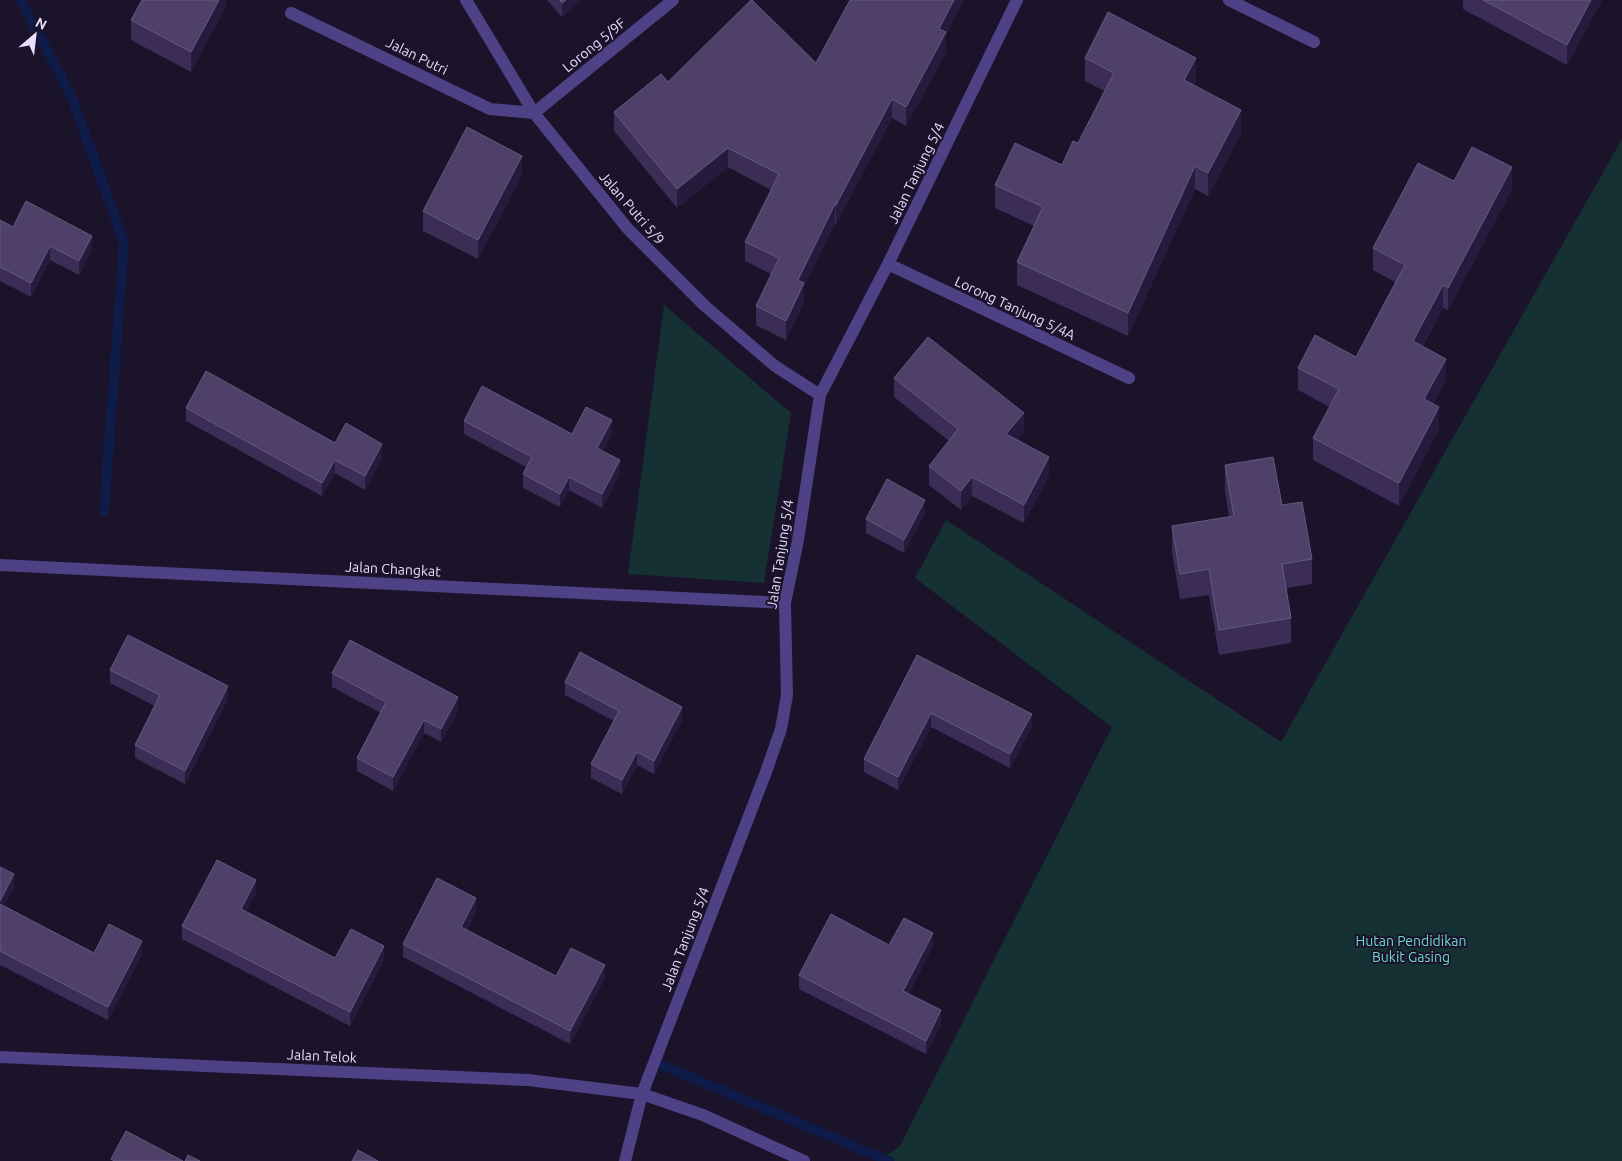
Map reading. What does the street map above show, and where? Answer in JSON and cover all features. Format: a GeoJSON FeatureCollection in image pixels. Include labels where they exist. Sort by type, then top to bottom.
{"type":"FeatureCollection","features":[{"type":"Feature","properties":{"kind":"street","name":"Jalan Putri 5/9"},"geometry":{"type":"LineString","coordinates":[[466,0],[534,112],[628,229],[704,306],[775,366],[820,396]]}},
{"type":"Feature","properties":{"kind":"street","name":"Lorong 5/9F"},"geometry":{"type":"LineString","coordinates":[[534,112],[673,0]]}},
{"type":"Feature","properties":{"kind":"street","name":"Jalan Tanjung 5/4"},"geometry":{"type":"LineString","coordinates":[[625,1161],[642,1094],[781,728],[787,695],[785,604],[798,540],[820,396],[888,264],[1017,0]]}},
{"type":"Feature","properties":{"kind":"street"},"geometry":{"type":"LineString","coordinates":[[1228,0],[1314,42]]}},
{"type":"Feature","properties":{"kind":"street","name":"Jalan Putri"},"geometry":{"type":"LineString","coordinates":[[291,12],[490,108],[534,112]]}},
{"type":"Feature","properties":{"kind":"street","name":"Lorong Tanjung 5/4A"},"geometry":{"type":"LineString","coordinates":[[888,264],[1129,378]]}},
{"type":"Feature","properties":{"kind":"street","name":"Jalan Changkat"},"geometry":{"type":"LineString","coordinates":[[0,565],[785,604]]}},
{"type":"Feature","properties":{"kind":"street","name":"Jalan Telok"},"geometry":{"type":"LineString","coordinates":[[0,1057],[528,1080],[642,1094],[703,1114],[804,1161]]}},
{"type":"Feature","properties":{"kind":"green space","name":"Hutan Pendidikan Bukit Gasing"},"geometry":{"type":"Polygon","coordinates":[[[1622,139],[1622,1161],[878,1161],[900,1146],[1112,727],[915,578],[946,520],[1281,742],[1622,139]]]}},
{"type":"Feature","properties":{"kind":"green space"},"geometry":{"type":"Polygon","coordinates":[[[664,305],[791,413],[764,583],[628,574],[664,305]]]}},
{"type":"Feature","properties":{"kind":"building"},"geometry":{"type":"Polygon","coordinates":[[[142,0],[219,0],[191,52],[131,20],[142,0]]]}},
{"type":"Feature","properties":{"kind":"building"},"geometry":{"type":"Polygon","coordinates":[[[751,0],[816,63],[850,0],[954,0],[939,29],[946,32],[906,107],[892,99],[835,204],[798,280],[804,283],[786,321],[756,306],[779,258],[745,242],[779,174],[728,148],[677,189],[614,112],[661,74],[668,82],[751,0]]]}},
{"type":"Feature","properties":{"kind":"building"},"geometry":{"type":"Polygon","coordinates":[[[1483,0],[1591,0],[1567,45],[1483,0]]]}},
{"type":"Feature","properties":{"kind":"building"},"geometry":{"type":"Polygon","coordinates":[[[1108,12],[1196,58],[1184,80],[1241,110],[1208,173],[1195,166],[1128,313],[1017,262],[1043,207],[995,185],[1015,143],[1062,165],[1073,141],[1078,143],[1114,73],[1085,58],[1108,12]]]}},
{"type":"Feature","properties":{"kind":"building"},"geometry":{"type":"Polygon","coordinates":[[[467,127],[522,156],[478,240],[423,211],[467,127]]]}},
{"type":"Feature","properties":{"kind":"building"},"geometry":{"type":"Polygon","coordinates":[[[1472,147],[1512,167],[1448,288],[1443,285],[1413,341],[1446,359],[1424,399],[1439,407],[1399,483],[1313,438],[1339,389],[1298,368],[1315,335],[1356,357],[1405,265],[1373,248],[1418,163],[1454,181],[1472,147]]]}},
{"type":"Feature","properties":{"kind":"building"},"geometry":{"type":"Polygon","coordinates":[[[26,201],[92,236],[79,261],[50,246],[31,283],[0,267],[0,220],[13,227],[26,201]]]}},
{"type":"Feature","properties":{"kind":"building"},"geometry":{"type":"Polygon","coordinates":[[[928,337],[1024,413],[1006,434],[1049,457],[1024,505],[972,477],[961,491],[929,466],[958,429],[894,378],[928,337]]]}},
{"type":"Feature","properties":{"kind":"building"},"geometry":{"type":"Polygon","coordinates":[[[206,371],[335,443],[346,423],[382,444],[365,476],[335,460],[322,483],[186,408],[206,371]]]}},
{"type":"Feature","properties":{"kind":"building"},"geometry":{"type":"Polygon","coordinates":[[[482,386],[572,434],[586,407],[612,420],[597,448],[620,460],[602,494],[569,477],[560,494],[523,474],[532,457],[464,421],[482,386]]]}},
{"type":"Feature","properties":{"kind":"building"},"geometry":{"type":"Polygon","coordinates":[[[1273,457],[1282,505],[1302,502],[1312,559],[1282,564],[1291,618],[1219,630],[1209,569],[1180,574],[1172,526],[1234,516],[1225,465],[1273,457]]]}},
{"type":"Feature","properties":{"kind":"building"},"geometry":{"type":"Polygon","coordinates":[[[887,479],[925,500],[904,540],[866,519],[887,479]]]}},
{"type":"Feature","properties":{"kind":"building"},"geometry":{"type":"Polygon","coordinates":[[[128,635],[228,686],[185,771],[135,745],[160,695],[110,670],[128,635]]]}},
{"type":"Feature","properties":{"kind":"building"},"geometry":{"type":"Polygon","coordinates":[[[350,640],[458,697],[441,729],[424,720],[393,777],[357,758],[386,702],[332,673],[350,640]]]}},
{"type":"Feature","properties":{"kind":"building"},"geometry":{"type":"Polygon","coordinates":[[[580,652],[682,707],[654,761],[637,752],[622,780],[591,764],[619,711],[565,682],[580,652]]]}},
{"type":"Feature","properties":{"kind":"building"},"geometry":{"type":"Polygon","coordinates":[[[917,655],[1032,714],[1010,754],[931,713],[898,777],[864,759],[917,655]]]}},
{"type":"Feature","properties":{"kind":"building"},"geometry":{"type":"Polygon","coordinates":[[[217,860],[256,880],[241,909],[335,958],[351,929],[384,946],[350,1012],[182,926],[217,860]]]}},
{"type":"Feature","properties":{"kind":"building"},"geometry":{"type":"Polygon","coordinates":[[[0,867],[14,874],[0,901],[0,867]]]}},
{"type":"Feature","properties":{"kind":"building"},"geometry":{"type":"Polygon","coordinates":[[[437,878],[476,898],[461,927],[556,976],[571,948],[605,965],[570,1031],[403,944],[437,878]]]}},
{"type":"Feature","properties":{"kind":"building"},"geometry":{"type":"Polygon","coordinates":[[[0,904],[94,953],[109,924],[142,941],[108,1007],[0,951],[0,904]]]}},
{"type":"Feature","properties":{"kind":"building"},"geometry":{"type":"Polygon","coordinates":[[[831,914],[889,945],[904,918],[933,933],[903,991],[941,1010],[926,1041],[799,975],[831,914]]]}},
{"type":"Feature","properties":{"kind":"building"},"geometry":{"type":"Polygon","coordinates":[[[126,1131],[183,1161],[114,1161],[111,1159],[126,1131]]]}},
{"type":"Feature","properties":{"kind":"building"},"geometry":{"type":"Polygon","coordinates":[[[358,1150],[378,1161],[352,1161],[358,1150]]]}},
{"type":"Feature","properties":{"kind":"building"},"geometry":{"type":"Polygon","coordinates":[[[188,1155],[200,1161],[185,1161],[188,1155]]]}},
{"type":"Feature","properties":{"kind":"waterway"},"geometry":{"type":"LineString","coordinates":[[21,0],[72,98],[124,242],[104,511]]}},
{"type":"Feature","properties":{"kind":"waterway"},"geometry":{"type":"LineString","coordinates":[[664,1066],[889,1161]]}}]}
